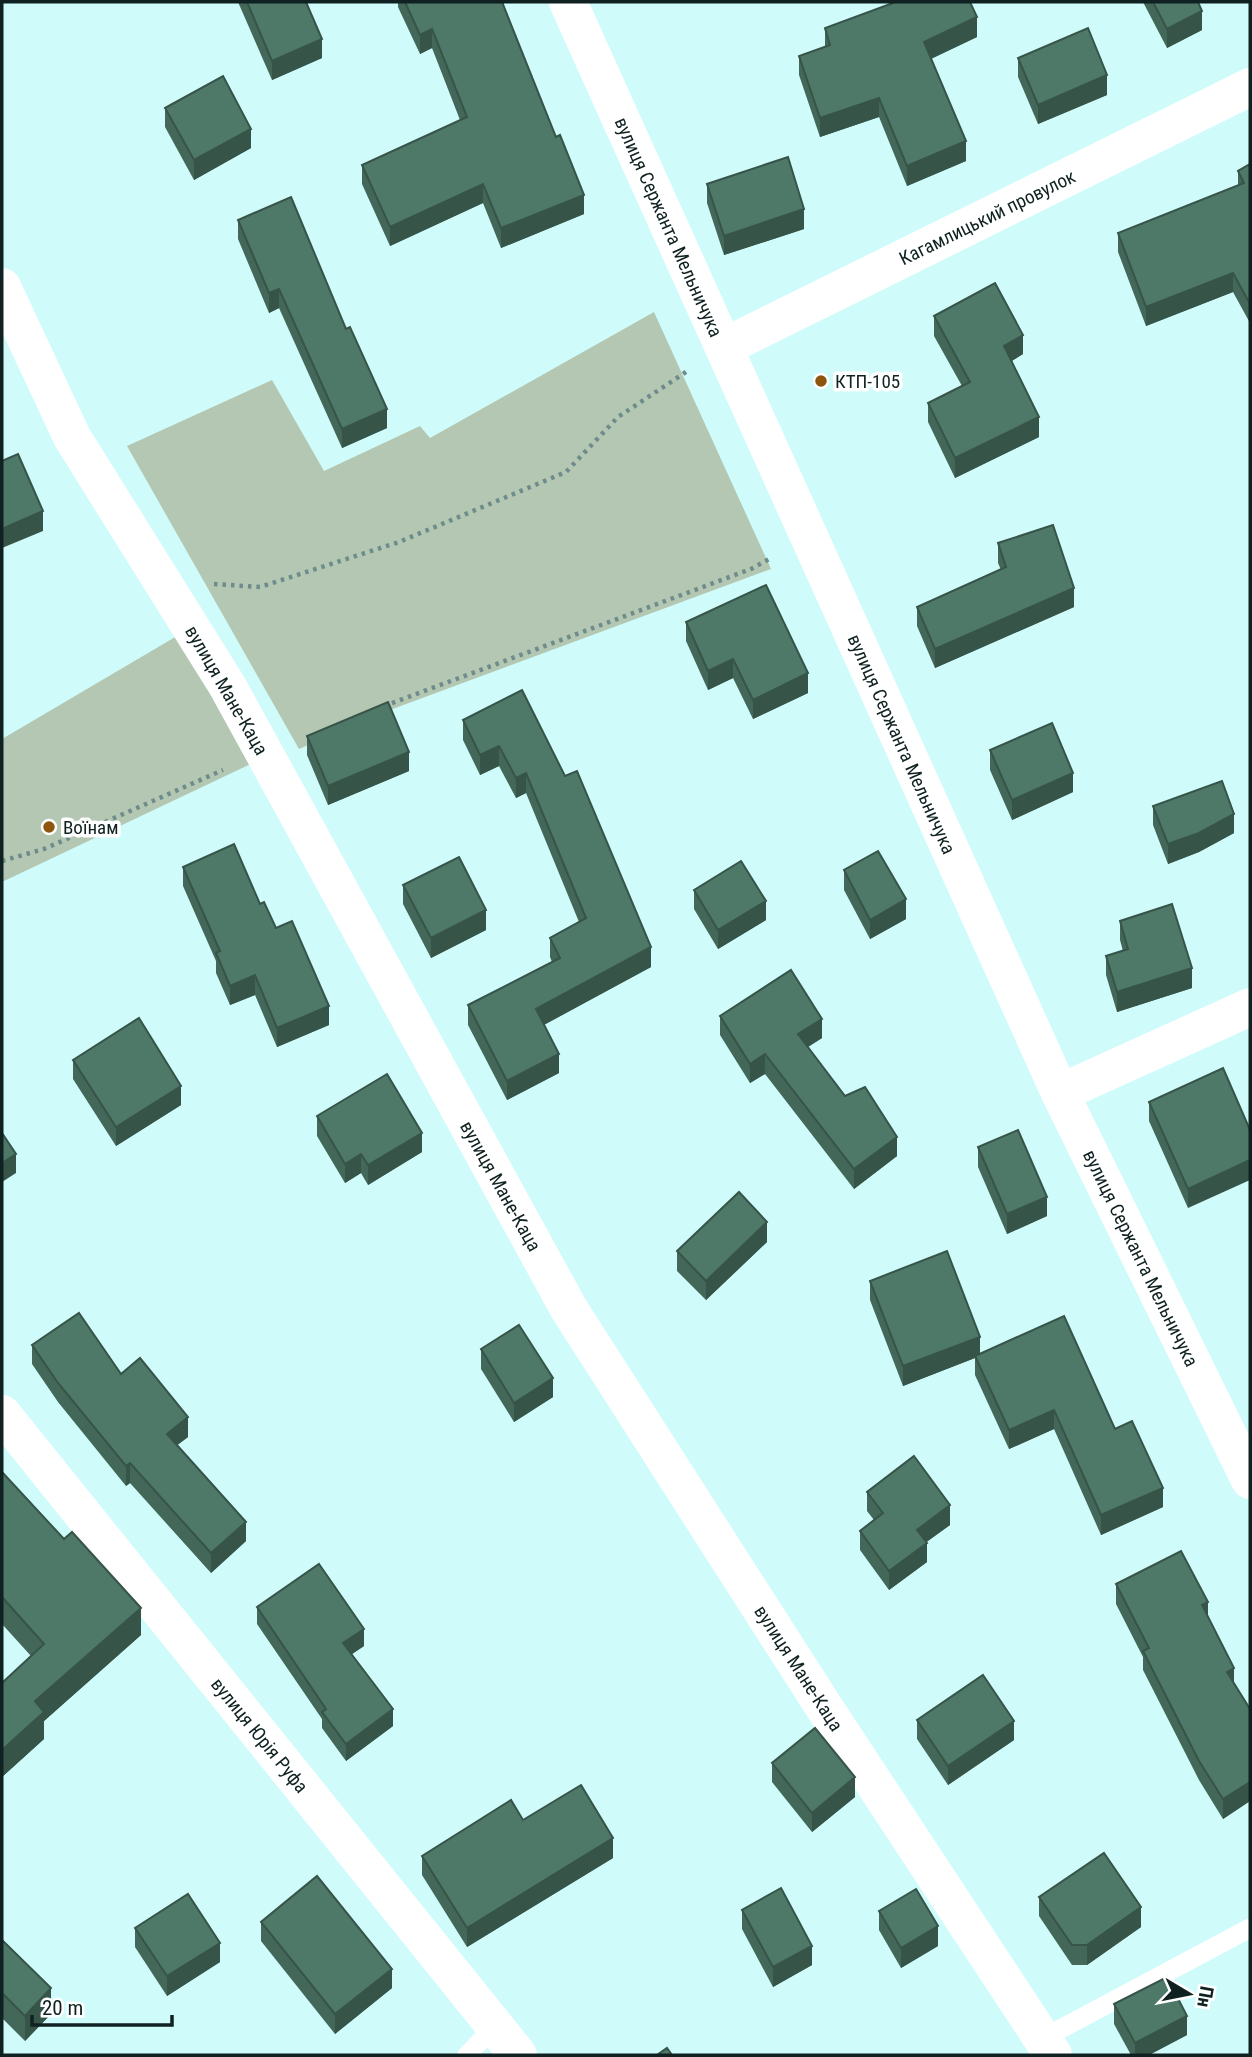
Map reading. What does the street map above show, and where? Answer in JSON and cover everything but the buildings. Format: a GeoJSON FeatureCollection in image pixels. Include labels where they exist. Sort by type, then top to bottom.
{"type":"FeatureCollection","features":[{"type":"Feature","properties":{"kind":"street","name":"вулиця Сержанта Мельничука"},"geometry":{"type":"LineString","coordinates":[[568,2],[1060,1093],[1250,1479]]}},
{"type":"Feature","properties":{"kind":"street","name":"Кагамлицький провулок"},"geometry":{"type":"LineString","coordinates":[[724,347],[1250,87]]}},
{"type":"Feature","properties":{"kind":"street","name":"вулиця Мане-Каца"},"geometry":{"type":"LineString","coordinates":[[2,287],[72,437],[228,687],[569,1309],[822,1704],[1048,2047]]}},
{"type":"Feature","properties":{"kind":"street"},"geometry":{"type":"LineString","coordinates":[[1060,1093],[1250,1007]]}},
{"type":"Feature","properties":{"kind":"street","name":"вулиця Юрія Руфа"},"geometry":{"type":"LineString","coordinates":[[2,1414],[518,2055]]}},
{"type":"Feature","properties":{"kind":"lane"},"geometry":{"type":"LineString","coordinates":[[1048,2047],[1250,1928]]}},
{"type":"Feature","properties":{"kind":"lane"},"geometry":{"type":"LineString","coordinates":[[467,2055],[495,2026]]}},
{"type":"Feature","properties":{"kind":"path"},"geometry":{"type":"LineString","coordinates":[[161,580],[260,587],[399,542],[566,472],[618,416],[724,347]]}},
{"type":"Feature","properties":{"kind":"path"},"geometry":{"type":"LineString","coordinates":[[371,711],[751,569],[809,537]]}},
{"type":"Feature","properties":{"kind":"path"},"geometry":{"type":"LineString","coordinates":[[2,860],[44,849],[263,752]]}},
{"type":"Feature","properties":{"kind":"green space"},"geometry":{"type":"Polygon","coordinates":[[[654,312],[771,569],[390,710],[299,749],[127,446],[272,380],[324,471],[420,426],[430,438],[654,312]]]}},
{"type":"Feature","properties":{"kind":"green space"},"geometry":{"type":"Polygon","coordinates":[[[182,633],[257,761],[2,882],[2,739],[182,633]]]}},
{"type":"Feature","properties":{"kind":"place","name":"КТП-105"},"geometry":{"type":"Point","coordinates":[821,381]}},
{"type":"Feature","properties":{"kind":"place","name":"Воїнам"},"geometry":{"type":"Point","coordinates":[49,827]}}]}
